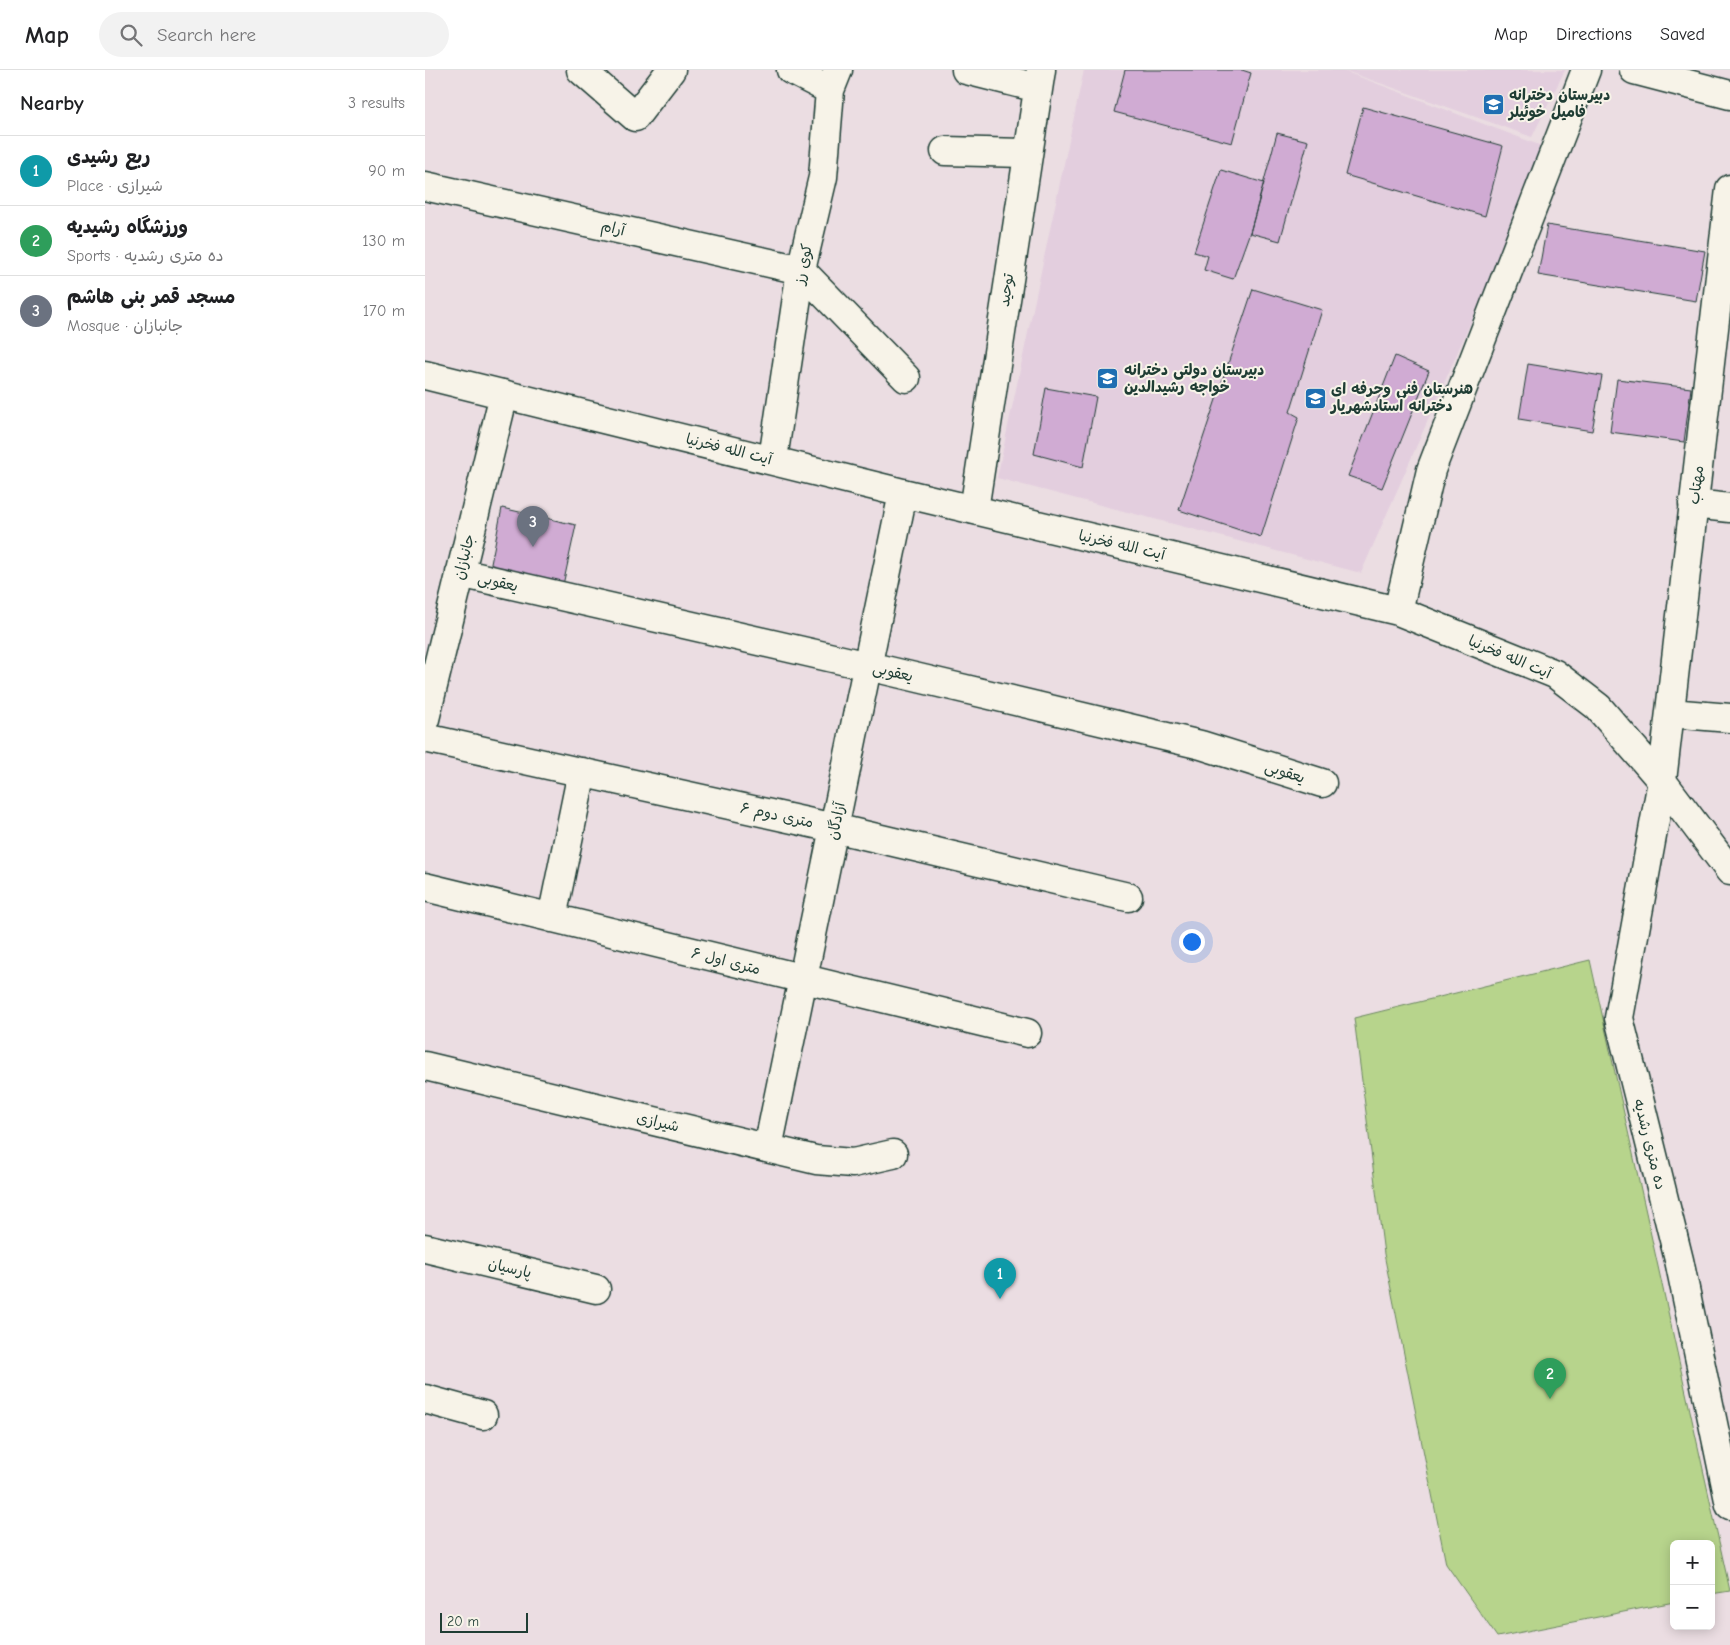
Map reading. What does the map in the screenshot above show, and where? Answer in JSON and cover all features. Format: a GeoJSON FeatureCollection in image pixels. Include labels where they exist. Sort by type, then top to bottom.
{"type":"FeatureCollection","features":[{"type":"Feature","properties":{"kind":"street"},"geometry":{"type":"LineString","coordinates":[[581,70],[635,117],[671,70]]}},
{"type":"Feature","properties":{"kind":"street"},"geometry":{"type":"LineString","coordinates":[[791,70],[834,80]]}},
{"type":"Feature","properties":{"kind":"street"},"geometry":{"type":"LineString","coordinates":[[966,70],[1039,79]]}},
{"type":"Feature","properties":{"kind":"street"},"geometry":{"type":"LineString","coordinates":[[1398,611],[1431,470],[1586,70]]}},
{"type":"Feature","properties":{"kind":"street"},"geometry":{"type":"LineString","coordinates":[[1634,70],[1730,94]]}},
{"type":"Feature","properties":{"kind":"street","name":"توحید"},"geometry":{"type":"LineString","coordinates":[[974,510],[1039,79]]}},
{"type":"Feature","properties":{"kind":"street","name":"کوی رز"},"geometry":{"type":"LineString","coordinates":[[773,459],[801,270],[823,177],[834,80]]}},
{"type":"Feature","properties":{"kind":"street"},"geometry":{"type":"LineString","coordinates":[[945,150],[1027,153]]}},
{"type":"Feature","properties":{"kind":"street","name":"آرام"},"geometry":{"type":"LineString","coordinates":[[425,186],[801,270]]}},
{"type":"Feature","properties":{"kind":"street","name":"مهتاب"},"geometry":{"type":"LineString","coordinates":[[1662,781],[1693,504],[1727,235],[1730,189]]}},
{"type":"Feature","properties":{"kind":"street"},"geometry":{"type":"LineString","coordinates":[[801,270],[907,378]]}},
{"type":"Feature","properties":{"kind":"street","name":"آیت الله فخرنیا"},"geometry":{"type":"LineString","coordinates":[[425,375],[773,459],[903,493],[1398,611],[1555,674],[1598,707],[1662,781],[1730,871]]}},
{"type":"Feature","properties":{"kind":"street","name":"جانبازان"},"geometry":{"type":"LineString","coordinates":[[425,719],[433,655],[460,574],[504,394]]}},
{"type":"Feature","properties":{"kind":"street","name":"آزادگان"},"geometry":{"type":"LineString","coordinates":[[768,1148],[903,493]]}},
{"type":"Feature","properties":{"kind":"street"},"geometry":{"type":"LineString","coordinates":[[1693,504],[1730,508]]}},
{"type":"Feature","properties":{"kind":"street","name":"یعقوبی"},"geometry":{"type":"LineString","coordinates":[[460,574],[867,666],[1201,745],[1322,783]]}},
{"type":"Feature","properties":{"kind":"street"},"geometry":{"type":"LineString","coordinates":[[1670,713],[1730,718]]}},
{"type":"Feature","properties":{"kind":"street","name":"۶ متری دوم"},"geometry":{"type":"LineString","coordinates":[[425,738],[834,828],[1128,897]]}},
{"type":"Feature","properties":{"kind":"street"},"geometry":{"type":"LineString","coordinates":[[552,918],[582,772]]}},
{"type":"Feature","properties":{"kind":"street","name":"ده متری رشدیه"},"geometry":{"type":"LineString","coordinates":[[1662,781],[1619,1018],[1724,1450],[1730,1505]]}},
{"type":"Feature","properties":{"kind":"street","name":"۶ متری اول"},"geometry":{"type":"LineString","coordinates":[[425,887],[1027,1033]]}},
{"type":"Feature","properties":{"kind":"street","name":"شیرازی"},"geometry":{"type":"LineString","coordinates":[[425,1066],[816,1160],[853,1163],[893,1154]]}},
{"type":"Feature","properties":{"kind":"street","name":"پارسیان"},"geometry":{"type":"LineString","coordinates":[[425,1248],[596,1288]]}},
{"type":"Feature","properties":{"kind":"street"},"geometry":{"type":"LineString","coordinates":[[425,1399],[483,1415]]}},
{"type":"Feature","properties":{"kind":"shaded area"},"geometry":{"type":"Polygon","coordinates":[[[1084,70],[1341,70],[1547,148],[1361,573],[997,478],[1084,70]]]}},
{"type":"Feature","properties":{"kind":"shaded area","name":"دبیرستان دخترانه فامیل خوئیلر"},"geometry":{"type":"Polygon","coordinates":[[[1343,70],[1565,70],[1532,137],[1343,70]]]}},
{"type":"Feature","properties":{"kind":"green space"},"geometry":{"type":"Polygon","coordinates":[[[1590,960],[1730,1591],[1715,1593],[1715,1540],[1670,1540],[1670,1603],[1497,1637],[1446,1564],[1384,1254],[1354,1018],[1590,960]]]}},
{"type":"Feature","properties":{"kind":"building"},"geometry":{"type":"Polygon","coordinates":[[[1125,70],[1242,70],[1251,73],[1232,143],[1114,112],[1125,70]]]}},
{"type":"Feature","properties":{"kind":"building"},"geometry":{"type":"Polygon","coordinates":[[[1363,107],[1503,146],[1485,216],[1345,175],[1363,107]]]}},
{"type":"Feature","properties":{"kind":"building"},"geometry":{"type":"Polygon","coordinates":[[[1277,133],[1308,141],[1280,241],[1250,233],[1277,133]]]}},
{"type":"Feature","properties":{"kind":"building"},"geometry":{"type":"Polygon","coordinates":[[[1221,170],[1264,183],[1251,229],[1233,279],[1204,270],[1208,256],[1194,252],[1221,170]]]}},
{"type":"Feature","properties":{"kind":"building"},"geometry":{"type":"Polygon","coordinates":[[[1547,225],[1705,251],[1696,301],[1538,275],[1547,225]]]}},
{"type":"Feature","properties":{"kind":"building"},"geometry":{"type":"Polygon","coordinates":[[[1253,289],[1322,310],[1290,412],[1299,417],[1261,537],[1179,510],[1253,289]]]}},
{"type":"Feature","properties":{"kind":"building"},"geometry":{"type":"Polygon","coordinates":[[[1395,356],[1429,371],[1382,488],[1348,476],[1395,356]]]}},
{"type":"Feature","properties":{"kind":"building"},"geometry":{"type":"Polygon","coordinates":[[[1528,364],[1602,376],[1592,431],[1519,419],[1528,364]]]}},
{"type":"Feature","properties":{"kind":"building"},"geometry":{"type":"Polygon","coordinates":[[[1617,379],[1691,388],[1684,442],[1610,432],[1617,379]]]}},
{"type":"Feature","properties":{"kind":"building"},"geometry":{"type":"Polygon","coordinates":[[[1046,388],[1096,397],[1083,467],[1034,454],[1046,388]]]}},
{"type":"Feature","properties":{"kind":"building"},"geometry":{"type":"Polygon","coordinates":[[[502,508],[576,525],[563,585],[490,569],[502,508]]]}},
{"type":"Feature","properties":{"kind":"place","name":"دبیرستان دخترانه فامیل خوئیلر"},"geometry":{"type":"Point","coordinates":[1493,104]}},
{"type":"Feature","properties":{"kind":"place","name":"دبیرستان دولتی دخترانه خواجه رشیدالدین"},"geometry":{"type":"Point","coordinates":[1108,379]}},
{"type":"Feature","properties":{"kind":"place","name":"هنرستان فنی وحرفه ای دخترانه استادشهریار"},"geometry":{"type":"Point","coordinates":[1315,398]}},
{"type":"Feature","properties":{"kind":"place","name":"مسجد قمر بنی هاشم"},"geometry":{"type":"Point","coordinates":[533,547]}},
{"type":"Feature","properties":{"kind":"place","name":"ربع رشیدی"},"geometry":{"type":"Point","coordinates":[1000,1299]}},
{"type":"Feature","properties":{"kind":"place","name":"ورزشگاه رشیدیه"},"geometry":{"type":"Point","coordinates":[1550,1399]}}]}
